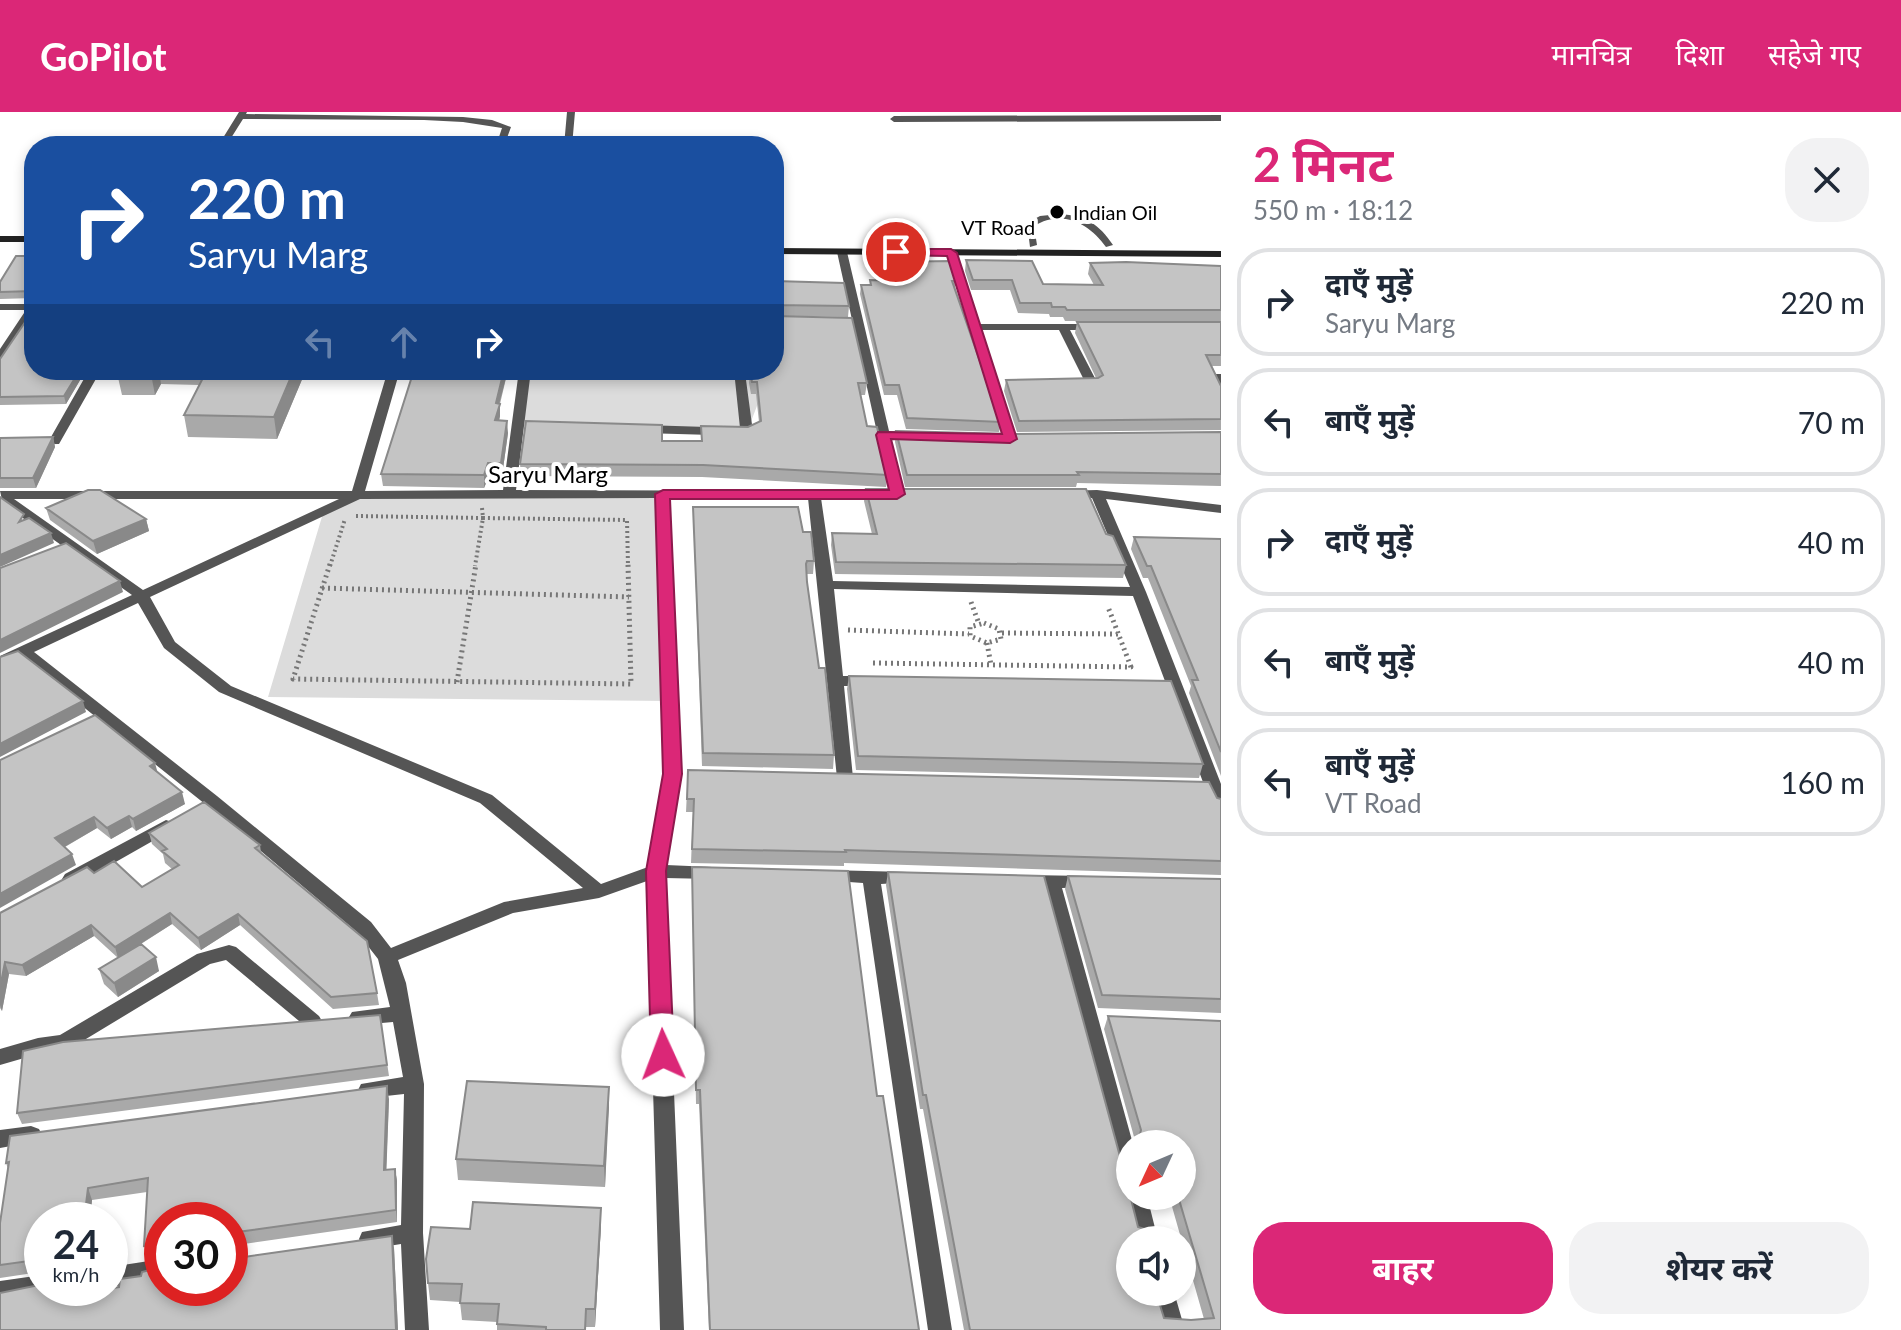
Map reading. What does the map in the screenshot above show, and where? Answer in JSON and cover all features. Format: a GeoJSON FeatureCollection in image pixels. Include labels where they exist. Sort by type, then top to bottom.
{"type":"FeatureCollection","features":[{"type":"Feature","properties":{"kind":"street"},"geometry":{"type":"LineString","coordinates":[[442,112],[454,118]]}},
{"type":"Feature","properties":{"kind":"street"},"geometry":{"type":"LineString","coordinates":[[569,136],[571,112]]}},
{"type":"Feature","properties":{"kind":"street"},"geometry":{"type":"LineString","coordinates":[[228,136],[241,114],[454,118],[503,123],[507,127],[504,136]]}},
{"type":"Feature","properties":{"kind":"street"},"geometry":{"type":"LineString","coordinates":[[894,119],[1221,118]]}},
{"type":"Feature","properties":{"kind":"street"},"geometry":{"type":"LineString","coordinates":[[0,239],[24,239]]}},
{"type":"Feature","properties":{"kind":"street","name":"VT Road"},"geometry":{"type":"LineString","coordinates":[[784,244],[1033,245],[1221,254]]}},
{"type":"Feature","properties":{"kind":"street","name":"VT Road"},"geometry":{"type":"LineString","coordinates":[[784,251],[951,253],[1109,245],[1221,246]]}},
{"type":"Feature","properties":{"kind":"street"},"geometry":{"type":"LineString","coordinates":[[0,246],[24,247]]}},
{"type":"Feature","properties":{"kind":"street"},"geometry":{"type":"LineString","coordinates":[[842,252],[897,494]]}},
{"type":"Feature","properties":{"kind":"street"},"geometry":{"type":"LineString","coordinates":[[951,253],[994,385],[1017,439],[994,438]]}},
{"type":"Feature","properties":{"kind":"street"},"geometry":{"type":"LineString","coordinates":[[0,307],[24,307]]}},
{"type":"Feature","properties":{"kind":"street"},"geometry":{"type":"LineString","coordinates":[[0,358],[24,321]]}},
{"type":"Feature","properties":{"kind":"street"},"geometry":{"type":"LineString","coordinates":[[843,323],[857,323]]}},
{"type":"Feature","properties":{"kind":"street"},"geometry":{"type":"LineString","coordinates":[[976,327],[1108,327]]}},
{"type":"Feature","properties":{"kind":"street"},"geometry":{"type":"LineString","coordinates":[[1063,327],[1092,384],[1064,384]]}},
{"type":"Feature","properties":{"kind":"street"},"geometry":{"type":"LineString","coordinates":[[1221,377],[1216,377],[1221,385]]}},
{"type":"Feature","properties":{"kind":"street"},"geometry":{"type":"LineString","coordinates":[[0,441],[55,441],[89,380]]}},
{"type":"Feature","properties":{"kind":"street"},"geometry":{"type":"LineString","coordinates":[[0,662],[357,495],[391,380]]}},
{"type":"Feature","properties":{"kind":"street"},"geometry":{"type":"LineString","coordinates":[[509,495],[524,380]]}},
{"type":"Feature","properties":{"kind":"street"},"geometry":{"type":"LineString","coordinates":[[625,429],[747,432],[740,380]]}},
{"type":"Feature","properties":{"kind":"street"},"geometry":{"type":"LineString","coordinates":[[994,385],[1008,385]]}},
{"type":"Feature","properties":{"kind":"street"},"geometry":{"type":"LineString","coordinates":[[519,426],[534,427]]}},
{"type":"Feature","properties":{"kind":"street"},"geometry":{"type":"LineString","coordinates":[[883,435],[931,436]]}},
{"type":"Feature","properties":{"kind":"street"},"geometry":{"type":"LineString","coordinates":[[663,494],[680,774],[656,871],[672,1330]]}},
{"type":"Feature","properties":{"kind":"street"},"geometry":{"type":"LineString","coordinates":[[814,494],[845,778]]}},
{"type":"Feature","properties":{"kind":"street","name":"Saryu Marg"},"geometry":{"type":"LineString","coordinates":[[3,499],[913,494]]}},
{"type":"Feature","properties":{"kind":"street"},"geometry":{"type":"LineString","coordinates":[[1051,494],[1097,494],[1221,509]]}},
{"type":"Feature","properties":{"kind":"street"},"geometry":{"type":"LineString","coordinates":[[1097,494],[1139,592],[1168,686],[1207,787],[1221,806]]}},
{"type":"Feature","properties":{"kind":"street"},"geometry":{"type":"LineString","coordinates":[[3,499],[62,548],[141,595],[169,645],[225,689],[486,799],[599,892]]}},
{"type":"Feature","properties":{"kind":"street"},"geometry":{"type":"LineString","coordinates":[[826,585],[1139,592]]}},
{"type":"Feature","properties":{"kind":"street"},"geometry":{"type":"LineString","coordinates":[[23,651],[198,808],[364,927],[387,957],[396,983],[414,1084],[412,1233],[417,1330]]}},
{"type":"Feature","properties":{"kind":"street"},"geometry":{"type":"LineString","coordinates":[[836,681],[882,681]]}},
{"type":"Feature","properties":{"kind":"street"},"geometry":{"type":"LineString","coordinates":[[53,890],[198,808]]}},
{"type":"Feature","properties":{"kind":"street"},"geometry":{"type":"LineString","coordinates":[[387,957],[510,907],[599,892],[656,871],[733,873]]}},
{"type":"Feature","properties":{"kind":"street"},"geometry":{"type":"LineString","coordinates":[[809,875],[931,879]]}},
{"type":"Feature","properties":{"kind":"street"},"geometry":{"type":"LineString","coordinates":[[871,877],[940,1330]]}},
{"type":"Feature","properties":{"kind":"street"},"geometry":{"type":"LineString","coordinates":[[1006,880],[1113,882]]}},
{"type":"Feature","properties":{"kind":"street"},"geometry":{"type":"LineString","coordinates":[[1051,881],[1097,1018],[1121,1130]]}},
{"type":"Feature","properties":{"kind":"street"},"geometry":{"type":"LineString","coordinates":[[66,1042],[204,959],[229,952],[327,1020]]}},
{"type":"Feature","properties":{"kind":"street"},"geometry":{"type":"LineString","coordinates":[[281,1024],[401,1014]]}},
{"type":"Feature","properties":{"kind":"street"},"geometry":{"type":"LineString","coordinates":[[0,1057],[66,1042],[112,1038]]}},
{"type":"Feature","properties":{"kind":"street"},"geometry":{"type":"LineString","coordinates":[[352,1092],[414,1084]]}},
{"type":"Feature","properties":{"kind":"street"},"geometry":{"type":"LineString","coordinates":[[0,1139],[46,1133]]}},
{"type":"Feature","properties":{"kind":"street"},"geometry":{"type":"LineString","coordinates":[[351,1242],[412,1233]]}},
{"type":"Feature","properties":{"kind":"street"},"geometry":{"type":"LineString","coordinates":[[0,1292],[24,1289]]}},
{"type":"Feature","properties":{"kind":"street"},"geometry":{"type":"LineString","coordinates":[[1166,1306],[1173,1330]]}},
{"type":"Feature","properties":{"kind":"lane"},"geometry":{"type":"LineString","coordinates":[[1033,245],[1030,225],[1039,219],[1055,217],[1092,225],[1109,245]]}},
{"type":"Feature","properties":{"kind":"path"},"geometry":{"type":"LineString","coordinates":[[457,682],[483,518],[482,495]]}},
{"type":"Feature","properties":{"kind":"path"},"geometry":{"type":"LineString","coordinates":[[346,516],[627,520],[631,684],[293,679],[322,588],[346,516]]}},
{"type":"Feature","properties":{"kind":"path"},"geometry":{"type":"LineString","coordinates":[[322,588],[629,597]]}},
{"type":"Feature","properties":{"kind":"path"},"geometry":{"type":"LineString","coordinates":[[979,624],[969,598],[984,598]]}},
{"type":"Feature","properties":{"kind":"path"},"geometry":{"type":"LineString","coordinates":[[870,663],[1131,667],[1104,598]]}},
{"type":"Feature","properties":{"kind":"path"},"geometry":{"type":"LineString","coordinates":[[969,634],[970,627],[979,624],[990,625],[1002,633],[1118,634]]}},
{"type":"Feature","properties":{"kind":"path"},"geometry":{"type":"LineString","coordinates":[[831,630],[969,634],[977,641],[987,643],[1001,639],[1002,633]]}},
{"type":"Feature","properties":{"kind":"path"},"geometry":{"type":"LineString","coordinates":[[850,630],[852,641]]}},
{"type":"Feature","properties":{"kind":"path"},"geometry":{"type":"LineString","coordinates":[[987,643],[991,665]]}},
{"type":"Feature","properties":{"kind":"shaded area"},"geometry":{"type":"Polygon","coordinates":[[[524,380],[767,380],[747,432],[519,426],[524,380]]]}},
{"type":"Feature","properties":{"kind":"shaded area"},"geometry":{"type":"Polygon","coordinates":[[[663,494],[670,701],[268,697],[324,510],[357,495],[663,494]]]}},
{"type":"Feature","properties":{"kind":"building"},"geometry":{"type":"Polygon","coordinates":[[[16,256],[24,256],[24,291],[0,292],[0,282],[16,256]]]}},
{"type":"Feature","properties":{"kind":"building"},"geometry":{"type":"Polygon","coordinates":[[[966,260],[1032,261],[1043,284],[1103,285],[1090,263],[1221,266],[1221,310],[1067,310],[1065,307],[1052,307],[1051,303],[1020,303],[1012,280],[973,280],[966,260]]]}},
{"type":"Feature","properties":{"kind":"building"},"geometry":{"type":"Polygon","coordinates":[[[950,261],[956,281],[952,281],[1001,422],[907,418],[899,385],[885,385],[861,285],[871,285],[870,280],[894,281],[889,262],[950,261]]]}},
{"type":"Feature","properties":{"kind":"building"},"geometry":{"type":"Polygon","coordinates":[[[784,281],[844,283],[849,306],[784,305],[784,281]]]}},
{"type":"Feature","properties":{"kind":"building"},"geometry":{"type":"Polygon","coordinates":[[[784,316],[852,318],[867,383],[858,383],[867,426],[877,427],[888,475],[703,465],[520,464],[526,421],[662,425],[662,441],[702,441],[701,426],[748,427],[761,421],[757,382],[752,382],[784,380],[784,316]]]}},
{"type":"Feature","properties":{"kind":"building"},"geometry":{"type":"Polygon","coordinates":[[[1077,322],[1221,322],[1221,355],[1206,355],[1221,386],[1221,419],[1019,421],[1006,380],[1098,378],[1103,375],[1077,322]]]}},
{"type":"Feature","properties":{"kind":"building"},"geometry":{"type":"Polygon","coordinates":[[[24,324],[24,380],[74,380],[64,396],[0,397],[0,359],[24,324]]]}},
{"type":"Feature","properties":{"kind":"building"},"geometry":{"type":"Polygon","coordinates":[[[202,380],[290,380],[274,417],[184,415],[202,380]]]}},
{"type":"Feature","properties":{"kind":"building"},"geometry":{"type":"Polygon","coordinates":[[[411,380],[502,380],[495,420],[507,421],[501,463],[488,463],[484,475],[381,474],[411,380]]]}},
{"type":"Feature","properties":{"kind":"building"},"geometry":{"type":"Polygon","coordinates":[[[896,431],[1012,434],[1221,432],[1221,474],[1077,472],[1079,475],[907,475],[896,431]]]}},
{"type":"Feature","properties":{"kind":"building"},"geometry":{"type":"Polygon","coordinates":[[[53,437],[33,478],[0,478],[0,438],[53,437]]]}},
{"type":"Feature","properties":{"kind":"building"},"geometry":{"type":"Polygon","coordinates":[[[866,489],[1086,489],[1106,534],[1113,536],[1126,565],[836,562],[832,533],[877,534],[866,489]]]}},
{"type":"Feature","properties":{"kind":"building"},"geometry":{"type":"Polygon","coordinates":[[[88,490],[100,490],[146,519],[93,541],[46,508],[88,490]]]}},
{"type":"Feature","properties":{"kind":"building"},"geometry":{"type":"Polygon","coordinates":[[[0,497],[24,514],[19,522],[29,518],[51,533],[0,555],[0,497]]]}},
{"type":"Feature","properties":{"kind":"building"},"geometry":{"type":"Polygon","coordinates":[[[693,507],[798,507],[803,532],[811,532],[814,561],[807,561],[806,564],[807,582],[819,668],[825,668],[834,755],[703,753],[693,507]]]}},
{"type":"Feature","properties":{"kind":"building"},"geometry":{"type":"Polygon","coordinates":[[[1134,537],[1221,539],[1221,752],[1192,680],[1198,680],[1151,566],[1147,566],[1134,537]]]}},
{"type":"Feature","properties":{"kind":"building"},"geometry":{"type":"Polygon","coordinates":[[[66,543],[120,581],[0,640],[0,568],[66,543]]]}},
{"type":"Feature","properties":{"kind":"building"},"geometry":{"type":"Polygon","coordinates":[[[18,651],[83,701],[0,744],[0,657],[18,651]]]}},
{"type":"Feature","properties":{"kind":"building"},"geometry":{"type":"Polygon","coordinates":[[[849,676],[1171,681],[1203,764],[858,756],[849,676]]]}},
{"type":"Feature","properties":{"kind":"building"},"geometry":{"type":"Polygon","coordinates":[[[95,715],[155,763],[150,766],[182,792],[133,819],[129,816],[107,828],[94,817],[55,838],[72,854],[0,894],[0,760],[95,715]]]}},
{"type":"Feature","properties":{"kind":"building"},"geometry":{"type":"Polygon","coordinates":[[[688,770],[1209,782],[1217,798],[1221,799],[1221,861],[845,850],[692,849],[694,799],[687,799],[688,770]]]}},
{"type":"Feature","properties":{"kind":"building"},"geometry":{"type":"Polygon","coordinates":[[[204,802],[260,845],[255,848],[367,941],[377,993],[331,997],[238,914],[198,938],[170,913],[115,947],[91,925],[22,965],[5,962],[0,988],[0,913],[87,867],[94,873],[114,861],[142,887],[179,865],[162,851],[167,849],[149,833],[204,802]]]}},
{"type":"Feature","properties":{"kind":"building"},"geometry":{"type":"Polygon","coordinates":[[[692,867],[848,871],[877,1096],[883,1096],[919,1330],[710,1330],[700,1090],[696,1090],[692,867]]]}},
{"type":"Feature","properties":{"kind":"building"},"geometry":{"type":"Polygon","coordinates":[[[888,872],[1044,876],[1116,1142],[1116,1210],[1134,1210],[1138,1226],[1116,1226],[1116,1306],[1160,1306],[1164,1318],[1214,1318],[1196,1257],[1196,1226],[1187,1226],[1182,1210],[1196,1210],[1196,1130],[1141,1130],[1108,1016],[1221,1021],[1221,1330],[970,1330],[926,1095],[923,1095],[888,872]]]}},
{"type":"Feature","properties":{"kind":"building"},"geometry":{"type":"Polygon","coordinates":[[[1068,876],[1221,879],[1221,999],[1102,995],[1068,876]]]}},
{"type":"Feature","properties":{"kind":"building"},"geometry":{"type":"Polygon","coordinates":[[[141,944],[156,957],[114,983],[99,969],[141,944]]]}},
{"type":"Feature","properties":{"kind":"building"},"geometry":{"type":"Polygon","coordinates":[[[380,1015],[387,1065],[17,1113],[23,1051],[63,1042],[380,1015]]]}},
{"type":"Feature","properties":{"kind":"building"},"geometry":{"type":"Polygon","coordinates":[[[467,1081],[609,1087],[604,1166],[456,1159],[467,1081]]]}},
{"type":"Feature","properties":{"kind":"building"},"geometry":{"type":"Polygon","coordinates":[[[387,1086],[384,1170],[395,1169],[396,1210],[248,1231],[248,1202],[147,1202],[148,1178],[88,1188],[86,1202],[24,1202],[24,1262],[0,1265],[0,1223],[10,1136],[387,1086]]]}},
{"type":"Feature","properties":{"kind":"building"},"geometry":{"type":"Polygon","coordinates":[[[473,1202],[601,1208],[595,1309],[586,1309],[585,1330],[546,1330],[546,1327],[497,1324],[499,1304],[460,1303],[462,1284],[428,1283],[426,1259],[431,1227],[470,1229],[473,1202]]]}},
{"type":"Feature","properties":{"kind":"building"},"geometry":{"type":"Polygon","coordinates":[[[392,1236],[396,1330],[0,1330],[0,1293],[24,1288],[24,1306],[128,1306],[128,1278],[141,1276],[142,1272],[144,1306],[248,1306],[248,1256],[392,1236]]]}},
{"type":"Feature","properties":{"kind":"place","name":"Indian Oil"},"geometry":{"type":"Point","coordinates":[1057,212]}},
{"type":"Feature","properties":{"kind":"route"},"geometry":{"type":"LineString","coordinates":[[663,1055],[656,871],[672,774],[663,494],[897,494],[883,435],[1010,439],[951,253],[896,252]]}}]}
